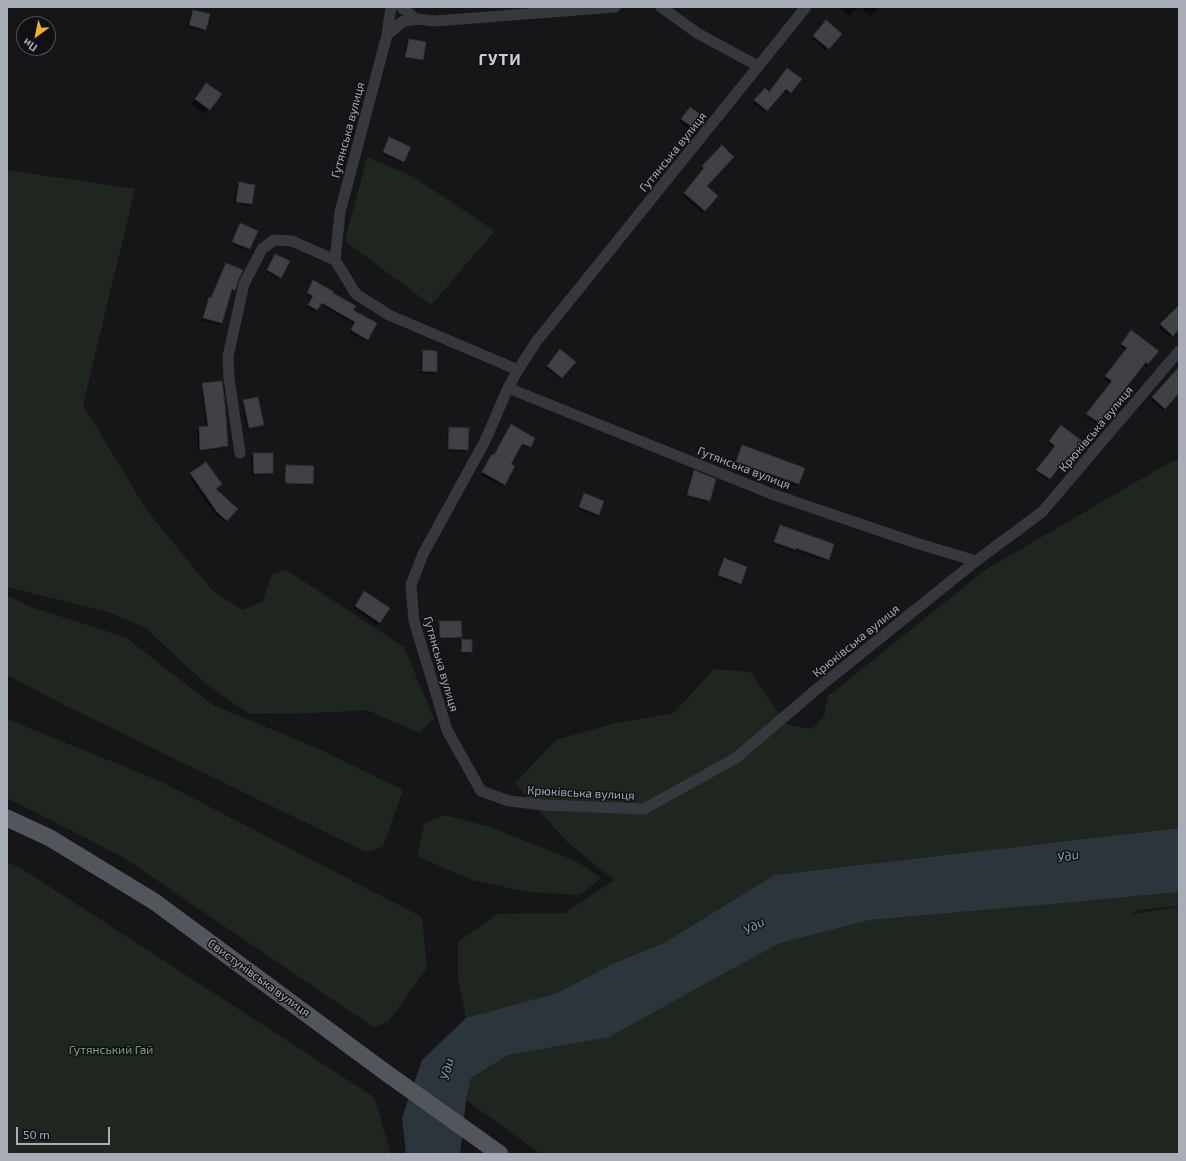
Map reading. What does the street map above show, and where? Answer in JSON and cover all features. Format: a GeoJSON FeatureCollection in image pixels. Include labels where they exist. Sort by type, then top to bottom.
{"type":"FeatureCollection","features":[{"type":"Feature","properties":{"kind":"main road","name":"Свистунівська вулиця"},"geometry":{"type":"LineString","coordinates":[[7,818],[50,838],[155,902],[494,1150]]}},
{"type":"Feature","properties":{"kind":"street","name":"Гутянська вулиця"},"geometry":{"type":"LineString","coordinates":[[335,260],[340,212],[387,35],[391,7]]}},
{"type":"Feature","properties":{"kind":"street"},"geometry":{"type":"LineString","coordinates":[[401,7],[416,19]]}},
{"type":"Feature","properties":{"kind":"street"},"geometry":{"type":"LineString","coordinates":[[387,35],[402,22],[416,19],[436,21],[615,7]]}},
{"type":"Feature","properties":{"kind":"street"},"geometry":{"type":"LineString","coordinates":[[661,7],[697,32],[758,66]]}},
{"type":"Feature","properties":{"kind":"street","name":"Гутянська вулиця"},"geometry":{"type":"LineString","coordinates":[[481,791],[447,730],[414,621],[412,585],[423,554],[485,441],[508,388],[536,342],[806,7]]}},
{"type":"Feature","properties":{"kind":"street"},"geometry":{"type":"LineString","coordinates":[[240,453],[229,378],[228,356],[244,284],[262,249],[274,240],[292,241],[335,260],[356,294],[389,315],[518,370]]}},
{"type":"Feature","properties":{"kind":"street","name":"Крюківська вулиця"},"geometry":{"type":"LineString","coordinates":[[481,791],[509,801],[544,806],[644,809],[736,758],[818,688],[976,561],[1042,512],[1179,352]]}},
{"type":"Feature","properties":{"kind":"street","name":"Гутянська вулиця"},"geometry":{"type":"LineString","coordinates":[[508,388],[772,494],[916,543],[976,561]]}},
{"type":"Feature","properties":{"kind":"green space"},"geometry":{"type":"Polygon","coordinates":[[[367,157],[412,176],[495,231],[431,305],[345,241],[367,157]]]}},
{"type":"Feature","properties":{"kind":"green space"},"geometry":{"type":"Polygon","coordinates":[[[7,170],[135,189],[83,405],[146,509],[211,589],[242,610],[262,602],[272,575],[285,569],[404,647],[434,719],[419,733],[367,710],[316,713],[249,714],[205,683],[144,627],[108,612],[7,587],[7,170]]]}},
{"type":"Feature","properties":{"kind":"green space"},"geometry":{"type":"Polygon","coordinates":[[[1179,460],[1179,828],[774,875],[664,943],[612,964],[557,993],[466,1018],[458,978],[458,942],[497,914],[565,913],[614,880],[567,842],[515,783],[556,740],[615,723],[674,713],[714,669],[751,672],[785,724],[812,729],[824,716],[828,696],[985,570],[1172,461],[1179,460]]]}},
{"type":"Feature","properties":{"kind":"green space"},"geometry":{"type":"Polygon","coordinates":[[[7,595],[31,607],[125,637],[213,705],[317,748],[403,790],[383,847],[366,852],[60,703],[7,675],[7,595]]]}},
{"type":"Feature","properties":{"kind":"green space"},"geometry":{"type":"Polygon","coordinates":[[[7,719],[160,781],[422,917],[427,968],[388,1022],[373,1027],[121,856],[7,798],[7,719]]]}},
{"type":"Feature","properties":{"kind":"green space"},"geometry":{"type":"Polygon","coordinates":[[[444,815],[490,827],[576,861],[601,878],[580,895],[528,892],[472,880],[417,856],[424,824],[444,815]]]}},
{"type":"Feature","properties":{"kind":"green space","name":"Гутянський Гай"},"geometry":{"type":"Polygon","coordinates":[[[7,862],[21,868],[374,1097],[391,1154],[7,1154],[7,862]]]}},
{"type":"Feature","properties":{"kind":"green space"},"geometry":{"type":"Polygon","coordinates":[[[1179,892],[1179,906],[1139,910],[1131,914],[1179,907],[1179,1154],[541,1154],[466,1100],[471,1078],[511,1053],[779,939],[869,920],[1179,892]]]}},
{"type":"Feature","properties":{"kind":"water","name":"Уди"},"geometry":{"type":"Polygon","coordinates":[[[1179,828],[1179,892],[869,920],[780,943],[609,1037],[508,1055],[471,1078],[466,1100],[460,1154],[406,1154],[402,1118],[422,1060],[466,1018],[557,993],[612,964],[664,943],[774,875],[1179,828]]]}},
{"type":"Feature","properties":{"kind":"building"},"geometry":{"type":"Polygon","coordinates":[[[193,10],[210,14],[206,30],[189,25],[193,10]]]}},
{"type":"Feature","properties":{"kind":"building"},"geometry":{"type":"Polygon","coordinates":[[[826,20],[842,34],[829,49],[813,36],[826,20]]]}},
{"type":"Feature","properties":{"kind":"building"},"geometry":{"type":"Polygon","coordinates":[[[409,39],[426,42],[423,60],[405,57],[409,39]]]}},
{"type":"Feature","properties":{"kind":"building"},"geometry":{"type":"Polygon","coordinates":[[[787,68],[802,79],[791,93],[786,89],[767,111],[754,100],[765,88],[769,92],[787,68]]]}},
{"type":"Feature","properties":{"kind":"building"},"geometry":{"type":"Polygon","coordinates":[[[206,83],[222,94],[210,110],[195,99],[206,83]]]}},
{"type":"Feature","properties":{"kind":"building"},"geometry":{"type":"Polygon","coordinates":[[[690,107],[704,117],[695,129],[681,119],[690,107]]]}},
{"type":"Feature","properties":{"kind":"building"},"geometry":{"type":"Polygon","coordinates":[[[389,137],[411,147],[404,162],[383,152],[389,137]]]}},
{"type":"Feature","properties":{"kind":"building"},"geometry":{"type":"Polygon","coordinates":[[[722,145],[734,157],[707,186],[718,196],[705,211],[684,193],[704,168],[702,166],[722,145]]]}},
{"type":"Feature","properties":{"kind":"building"},"geometry":{"type":"Polygon","coordinates":[[[239,182],[255,185],[252,204],[236,202],[239,182]]]}},
{"type":"Feature","properties":{"kind":"building"},"geometry":{"type":"Polygon","coordinates":[[[240,223],[258,231],[250,249],[232,242],[240,223]]]}},
{"type":"Feature","properties":{"kind":"building"},"geometry":{"type":"Polygon","coordinates":[[[275,254],[290,261],[281,278],[267,270],[275,254]]]}},
{"type":"Feature","properties":{"kind":"building"},"geometry":{"type":"Polygon","coordinates":[[[226,263],[243,270],[235,291],[232,289],[222,323],[203,318],[209,297],[211,298],[226,263]]]}},
{"type":"Feature","properties":{"kind":"building"},"geometry":{"type":"Polygon","coordinates":[[[313,280],[356,306],[353,310],[377,323],[368,340],[351,330],[355,322],[322,303],[317,310],[308,305],[313,296],[307,293],[313,280]]]}},
{"type":"Feature","properties":{"kind":"building"},"geometry":{"type":"Polygon","coordinates":[[[1179,305],[1179,329],[1173,336],[1160,324],[1179,305]]]}},
{"type":"Feature","properties":{"kind":"building"},"geometry":{"type":"Polygon","coordinates":[[[1131,330],[1159,351],[1148,364],[1146,362],[1112,405],[1114,406],[1100,423],[1086,414],[1112,381],[1105,376],[1127,348],[1121,344],[1131,330]]]}},
{"type":"Feature","properties":{"kind":"building"},"geometry":{"type":"Polygon","coordinates":[[[560,349],[576,362],[562,378],[547,366],[560,349]]]}},
{"type":"Feature","properties":{"kind":"building"},"geometry":{"type":"Polygon","coordinates":[[[423,350],[437,351],[437,372],[422,371],[423,350]]]}},
{"type":"Feature","properties":{"kind":"building"},"geometry":{"type":"Polygon","coordinates":[[[1179,367],[1179,393],[1165,409],[1152,397],[1179,367]]]}},
{"type":"Feature","properties":{"kind":"building"},"geometry":{"type":"Polygon","coordinates":[[[222,381],[228,446],[200,450],[199,427],[208,426],[202,383],[222,381]]]}},
{"type":"Feature","properties":{"kind":"building"},"geometry":{"type":"Polygon","coordinates":[[[258,397],[264,425],[249,428],[243,400],[258,397]]]}},
{"type":"Feature","properties":{"kind":"building"},"geometry":{"type":"Polygon","coordinates":[[[511,424],[535,438],[531,447],[522,444],[511,464],[515,466],[505,485],[482,472],[492,454],[494,455],[511,424]]]}},
{"type":"Feature","properties":{"kind":"building"},"geometry":{"type":"Polygon","coordinates":[[[1061,425],[1083,442],[1070,458],[1068,456],[1050,479],[1036,470],[1055,446],[1049,441],[1061,425]]]}},
{"type":"Feature","properties":{"kind":"building"},"geometry":{"type":"Polygon","coordinates":[[[449,427],[469,428],[468,450],[448,449],[449,427]]]}},
{"type":"Feature","properties":{"kind":"building"},"geometry":{"type":"Polygon","coordinates":[[[742,445],[805,468],[799,484],[736,462],[742,445]]]}},
{"type":"Feature","properties":{"kind":"building"},"geometry":{"type":"Polygon","coordinates":[[[253,453],[273,453],[273,473],[254,474],[253,453]]]}},
{"type":"Feature","properties":{"kind":"building"},"geometry":{"type":"Polygon","coordinates":[[[206,462],[222,484],[216,489],[238,509],[227,521],[217,512],[190,473],[206,462]]]}},
{"type":"Feature","properties":{"kind":"building"},"geometry":{"type":"Polygon","coordinates":[[[286,465],[314,466],[313,484],[285,483],[286,465]]]}},
{"type":"Feature","properties":{"kind":"building"},"geometry":{"type":"Polygon","coordinates":[[[694,470],[716,479],[710,501],[687,495],[694,470]]]}},
{"type":"Feature","properties":{"kind":"building"},"geometry":{"type":"Polygon","coordinates":[[[584,493],[604,501],[599,515],[579,507],[584,493]]]}},
{"type":"Feature","properties":{"kind":"building"},"geometry":{"type":"Polygon","coordinates":[[[780,525],[834,544],[829,560],[774,542],[780,525]]]}},
{"type":"Feature","properties":{"kind":"building"},"geometry":{"type":"Polygon","coordinates":[[[724,558],[747,567],[741,584],[718,575],[724,558]]]}},
{"type":"Feature","properties":{"kind":"building"},"geometry":{"type":"Polygon","coordinates":[[[364,591],[390,608],[380,623],[355,606],[364,591]]]}},
{"type":"Feature","properties":{"kind":"building"},"geometry":{"type":"Polygon","coordinates":[[[439,621],[461,621],[462,637],[440,638],[439,621]]]}},
{"type":"Feature","properties":{"kind":"building"},"geometry":{"type":"Polygon","coordinates":[[[462,639],[472,640],[472,652],[461,652],[462,639]]]}},
{"type":"Feature","properties":{"kind":"district","name":"ГУТИ"},"geometry":{"type":"Point","coordinates":[500,60]}}]}
